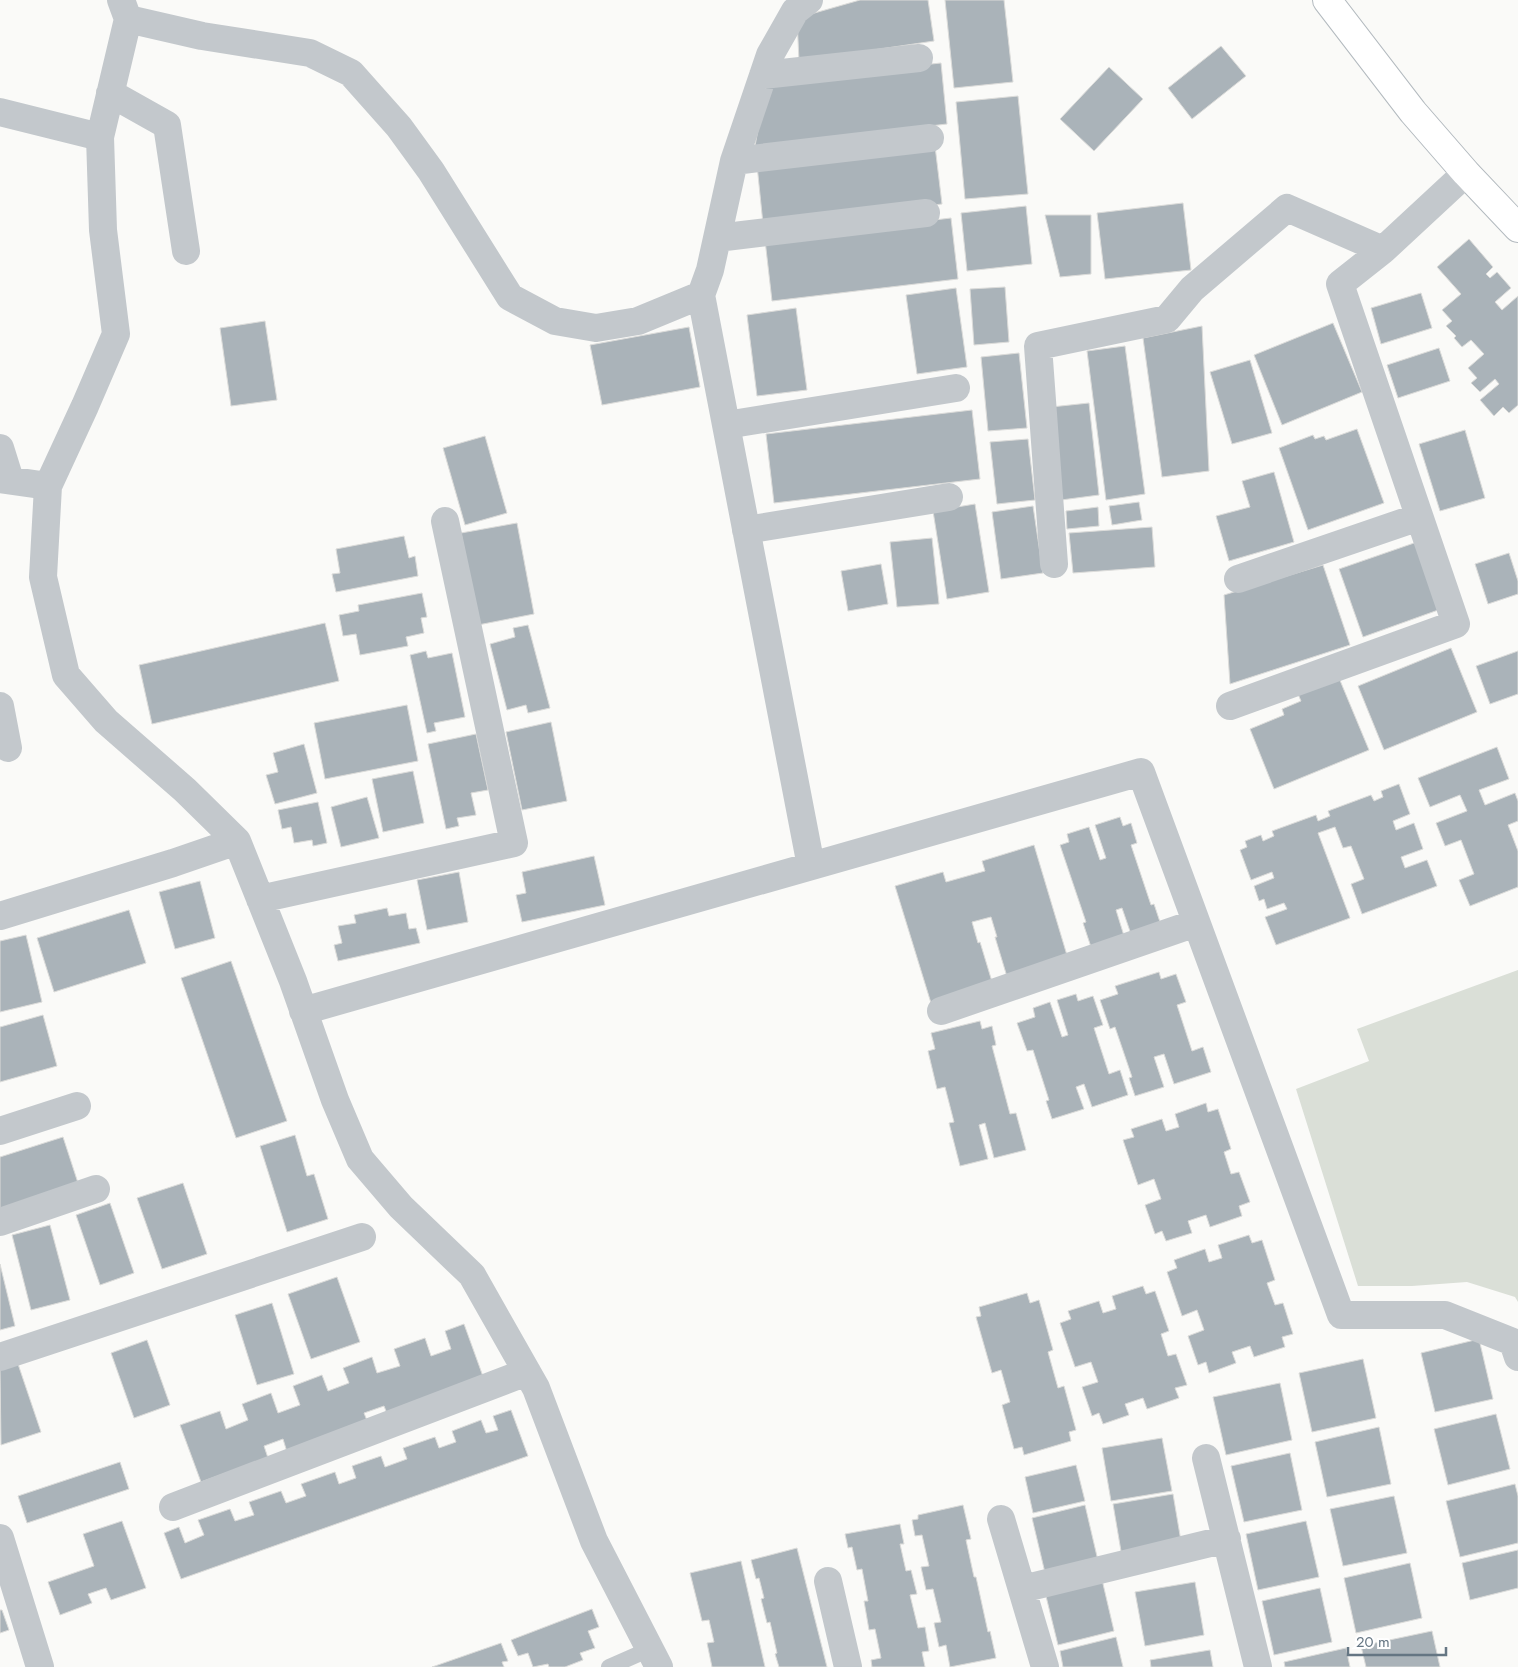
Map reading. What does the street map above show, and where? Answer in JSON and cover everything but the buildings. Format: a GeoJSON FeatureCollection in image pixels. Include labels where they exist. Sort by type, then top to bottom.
{"type":"FeatureCollection","features":[{"type":"Feature","properties":{"kind":"street"},"geometry":{"type":"LineString","coordinates":[[809,0],[796,11],[770,55],[734,161],[710,270],[700,295],[811,866]]}},
{"type":"Feature","properties":{"kind":"street"},"geometry":{"type":"LineString","coordinates":[[1327,0],[1407,104],[1466,173],[1518,228]]}},
{"type":"Feature","properties":{"kind":"street"},"geometry":{"type":"LineString","coordinates":[[654,1658],[594,1541],[536,1388],[472,1276],[401,1206],[360,1159],[335,1100],[293,981],[237,841],[185,790],[106,721],[66,675],[43,578],[48,486],[116,334],[103,230],[100,137],[125,10],[202,36],[310,53],[351,73],[399,127],[431,171],[510,297],[555,321],[596,328],[638,321],[700,295]]}},
{"type":"Feature","properties":{"kind":"street"},"geometry":{"type":"LineString","coordinates":[[763,75],[919,58]]}},
{"type":"Feature","properties":{"kind":"street"},"geometry":{"type":"LineString","coordinates":[[110,93],[167,125],[186,251]]}},
{"type":"Feature","properties":{"kind":"street"},"geometry":{"type":"LineString","coordinates":[[0,112],[100,137]]}},
{"type":"Feature","properties":{"kind":"street"},"geometry":{"type":"LineString","coordinates":[[734,161],[930,138]]}},
{"type":"Feature","properties":{"kind":"street"},"geometry":{"type":"LineString","coordinates":[[1230,706],[1456,624],[1340,284],[1383,250],[1466,173]]}},
{"type":"Feature","properties":{"kind":"street"},"geometry":{"type":"LineString","coordinates":[[1054,564],[1038,346],[1167,318],[1192,289],[1287,208],[1383,250]]}},
{"type":"Feature","properties":{"kind":"street"},"geometry":{"type":"LineString","coordinates":[[717,238],[926,213]]}},
{"type":"Feature","properties":{"kind":"street"},"geometry":{"type":"LineString","coordinates":[[726,426],[956,388]]}},
{"type":"Feature","properties":{"kind":"street"},"geometry":{"type":"LineString","coordinates":[[0,448],[5,480],[48,486]]}},
{"type":"Feature","properties":{"kind":"street"},"geometry":{"type":"LineString","coordinates":[[746,530],[949,497]]}},
{"type":"Feature","properties":{"kind":"street"},"geometry":{"type":"LineString","coordinates":[[1238,579],[1419,517]]}},
{"type":"Feature","properties":{"kind":"street"},"geometry":{"type":"LineString","coordinates":[[260,899],[514,843],[445,521]]}},
{"type":"Feature","properties":{"kind":"street"},"geometry":{"type":"LineString","coordinates":[[0,706],[8,748]]}},
{"type":"Feature","properties":{"kind":"street"},"geometry":{"type":"LineString","coordinates":[[303,1011],[1141,772],[1341,1315],[1446,1315],[1513,1342],[1518,1357]]}},
{"type":"Feature","properties":{"kind":"street"},"geometry":{"type":"LineString","coordinates":[[0,916],[172,864],[237,841]]}},
{"type":"Feature","properties":{"kind":"street"},"geometry":{"type":"LineString","coordinates":[[941,1011],[1196,923]]}},
{"type":"Feature","properties":{"kind":"street"},"geometry":{"type":"LineString","coordinates":[[0,1132],[77,1106]]}},
{"type":"Feature","properties":{"kind":"street"},"geometry":{"type":"LineString","coordinates":[[0,1222],[96,1189]]}},
{"type":"Feature","properties":{"kind":"street"},"geometry":{"type":"LineString","coordinates":[[0,1357],[362,1237]]}},
{"type":"Feature","properties":{"kind":"street"},"geometry":{"type":"LineString","coordinates":[[172,1507],[527,1372]]}},
{"type":"Feature","properties":{"kind":"street"},"geometry":{"type":"LineString","coordinates":[[1206,1458],[1258,1667]]}},
{"type":"Feature","properties":{"kind":"street"},"geometry":{"type":"LineString","coordinates":[[1001,1519],[1045,1667]]}},
{"type":"Feature","properties":{"kind":"street"},"geometry":{"type":"LineString","coordinates":[[0,1538],[40,1667]]}},
{"type":"Feature","properties":{"kind":"street"},"geometry":{"type":"LineString","coordinates":[[1022,1589],[1227,1539]]}},
{"type":"Feature","properties":{"kind":"street"},"geometry":{"type":"LineString","coordinates":[[828,1581],[848,1667]]}},
{"type":"Feature","properties":{"kind":"lane"},"geometry":{"type":"LineString","coordinates":[[609,1667],[654,1658]]}},
{"type":"Feature","properties":{"kind":"shaded area"},"geometry":{"type":"Polygon","coordinates":[[[1518,970],[1518,1302],[1515,1297],[1467,1282],[1412,1286],[1358,1286],[1296,1089],[1369,1061],[1357,1029],[1518,970]]]}}]}
